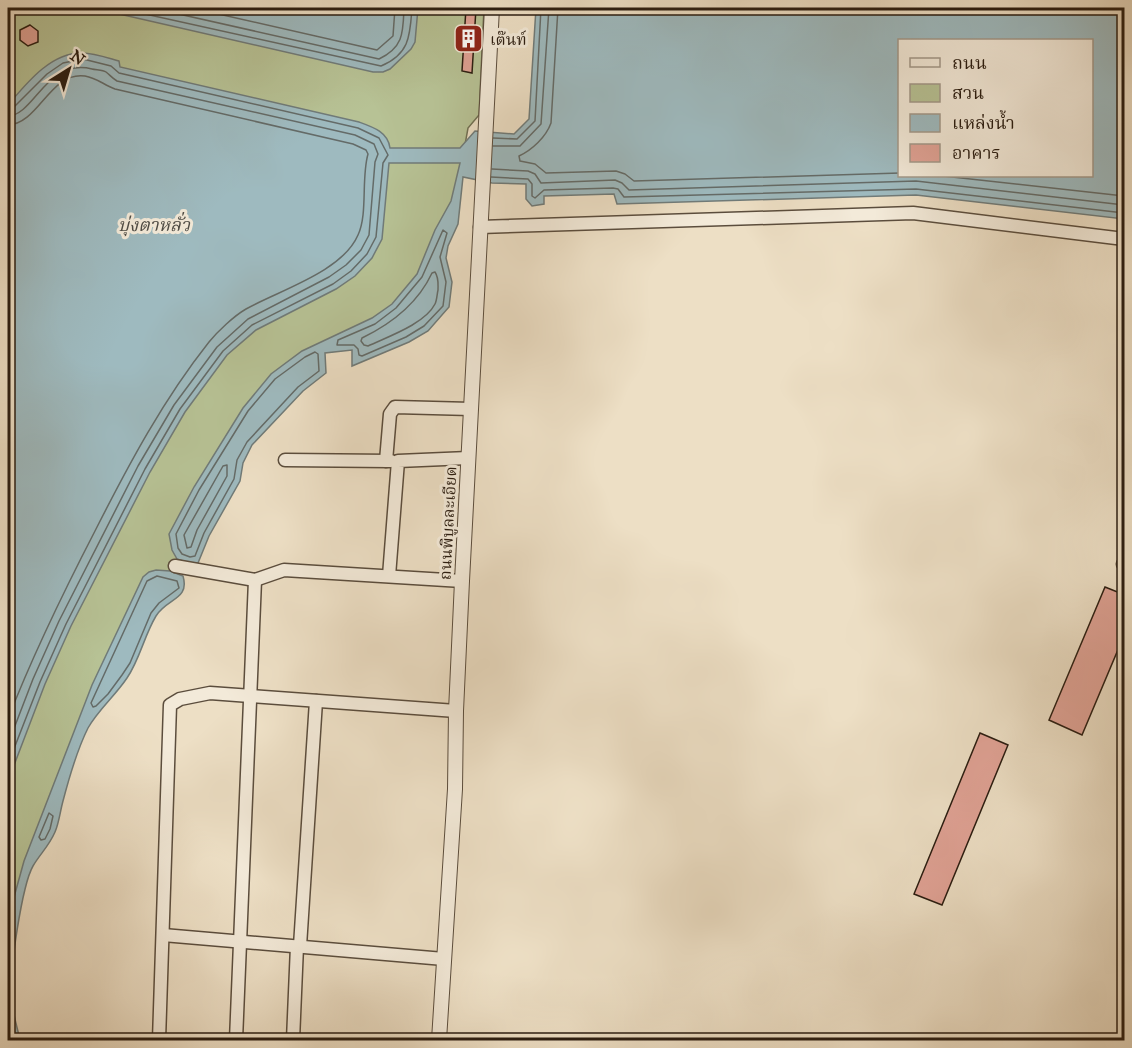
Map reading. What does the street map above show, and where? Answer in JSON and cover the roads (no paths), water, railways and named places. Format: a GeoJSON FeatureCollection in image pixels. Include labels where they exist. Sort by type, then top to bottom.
{"type":"FeatureCollection","features":[{"type":"Feature","properties":{"kind":"street","name":"ถนนพิบูลละเอียด"},"geometry":{"type":"LineString","coordinates":[[439,1041],[455,789],[462,581],[492,8]]}},
{"type":"Feature","properties":{"kind":"street"},"geometry":{"type":"LineString","coordinates":[[480,226],[913,213],[1125,239]]}},
{"type":"Feature","properties":{"kind":"street"},"geometry":{"type":"LineString","coordinates":[[389,576],[392,460],[390,414],[395,407],[471,409]]}},
{"type":"Feature","properties":{"kind":"street"},"geometry":{"type":"LineString","coordinates":[[285,460],[468,458]]}},
{"type":"Feature","properties":{"kind":"street"},"geometry":{"type":"LineString","coordinates":[[175,566],[255,580],[284,570],[462,581]]}},
{"type":"Feature","properties":{"kind":"street"},"geometry":{"type":"LineString","coordinates":[[236,1041],[255,580]]}},
{"type":"Feature","properties":{"kind":"street"},"geometry":{"type":"LineString","coordinates":[[159,1041],[170,705],[180,699],[210,693],[456,711]]}},
{"type":"Feature","properties":{"kind":"street"},"geometry":{"type":"LineString","coordinates":[[293,1041],[316,701]]}},
{"type":"Feature","properties":{"kind":"street"},"geometry":{"type":"LineString","coordinates":[[163,935],[444,959]]}},
{"type":"Feature","properties":{"kind":"water"},"geometry":{"type":"Polygon","coordinates":[[[93,8],[418,8],[415,42],[411,49],[390,69],[373,72],[93,8]]]}},
{"type":"Feature","properties":{"kind":"water","name":"บุ่งตาหลั่ว"},"geometry":{"type":"Polygon","coordinates":[[[536,8],[1124,8],[1124,219],[916,195],[617,204],[614,194],[544,196],[544,204],[532,206],[526,199],[526,184],[492,183],[463,177],[458,224],[448,246],[446,258],[452,282],[449,307],[428,331],[409,342],[352,366],[352,350],[325,353],[326,373],[303,391],[252,445],[243,463],[240,481],[209,536],[198,563],[177,559],[172,550],[169,534],[194,487],[243,408],[271,374],[302,351],[372,318],[392,304],[417,274],[435,230],[451,201],[460,163],[389,163],[382,239],[372,258],[355,276],[336,289],[256,330],[227,355],[185,412],[150,472],[71,626],[45,684],[8,781],[8,105],[31,79],[50,63],[71,54],[82,53],[119,61],[120,67],[359,122],[383,134],[390,148],[460,148],[475,131],[514,134],[529,119],[536,8]]]}},
{"type":"Feature","properties":{"kind":"water"},"geometry":{"type":"Polygon","coordinates":[[[156,570],[170,571],[183,576],[183,590],[156,616],[131,671],[88,728],[65,792],[55,832],[29,876],[17,930],[11,985],[12,1007],[20,1040],[12,1040],[8,1021],[8,932],[11,908],[24,861],[92,685],[143,577],[156,570]]]}},
{"type":"Feature","properties":{"kind":"place","name":"เต๊นท์"},"geometry":{"type":"Point","coordinates":[469,39]}}]}
